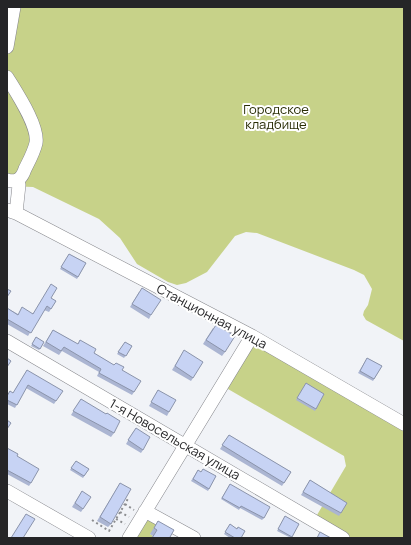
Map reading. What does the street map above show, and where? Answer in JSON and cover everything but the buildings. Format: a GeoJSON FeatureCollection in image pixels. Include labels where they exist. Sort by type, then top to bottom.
{"type":"FeatureCollection","features":[{"type":"Feature","properties":{"kind":"street"},"geometry":{"type":"LineString","coordinates":[[7,47],[14,7]]}},
{"type":"Feature","properties":{"kind":"street"},"geometry":{"type":"LineString","coordinates":[[7,77],[33,124],[36,134],[36,143],[22,176],[12,180]]}},
{"type":"Feature","properties":{"kind":"street"},"geometry":{"type":"LineString","coordinates":[[12,180],[19,185],[12,211]]}},
{"type":"Feature","properties":{"kind":"street","name":"Станционная улица"},"geometry":{"type":"LineString","coordinates":[[12,211],[252,336],[404,424]]}},
{"type":"Feature","properties":{"kind":"street"},"geometry":{"type":"LineString","coordinates":[[129,538],[252,336]]}},
{"type":"Feature","properties":{"kind":"street","name":"1-я Новосельская улица"},"geometry":{"type":"LineString","coordinates":[[7,341],[343,538]]}},
{"type":"Feature","properties":{"kind":"street"},"geometry":{"type":"LineString","coordinates":[[7,491],[89,538]]}},
{"type":"Feature","properties":{"kind":"street"},"geometry":{"type":"LineString","coordinates":[[145,511],[194,538]]}},
{"type":"Feature","properties":{"kind":"path"},"geometry":{"type":"LineString","coordinates":[[92,520],[109,531],[129,497]]}},
{"type":"Feature","properties":{"kind":"green space","name":"Городское кладбище"},"geometry":{"type":"Polygon","coordinates":[[[7,7],[404,7],[404,341],[366,320],[363,315],[368,305],[372,289],[364,275],[354,270],[257,233],[246,232],[235,236],[207,272],[186,283],[177,285],[168,282],[137,264],[120,238],[99,219],[33,187],[7,186],[7,7]]]}},
{"type":"Feature","properties":{"kind":"green space"},"geometry":{"type":"Polygon","coordinates":[[[257,346],[404,430],[404,538],[352,538],[318,518],[317,515],[346,466],[344,456],[228,389],[252,347],[257,346]]]}},
{"type":"Feature","properties":{"kind":"green space"},"geometry":{"type":"Polygon","coordinates":[[[148,518],[173,530],[150,534],[153,536],[152,538],[134,538],[148,518]]]}}]}
